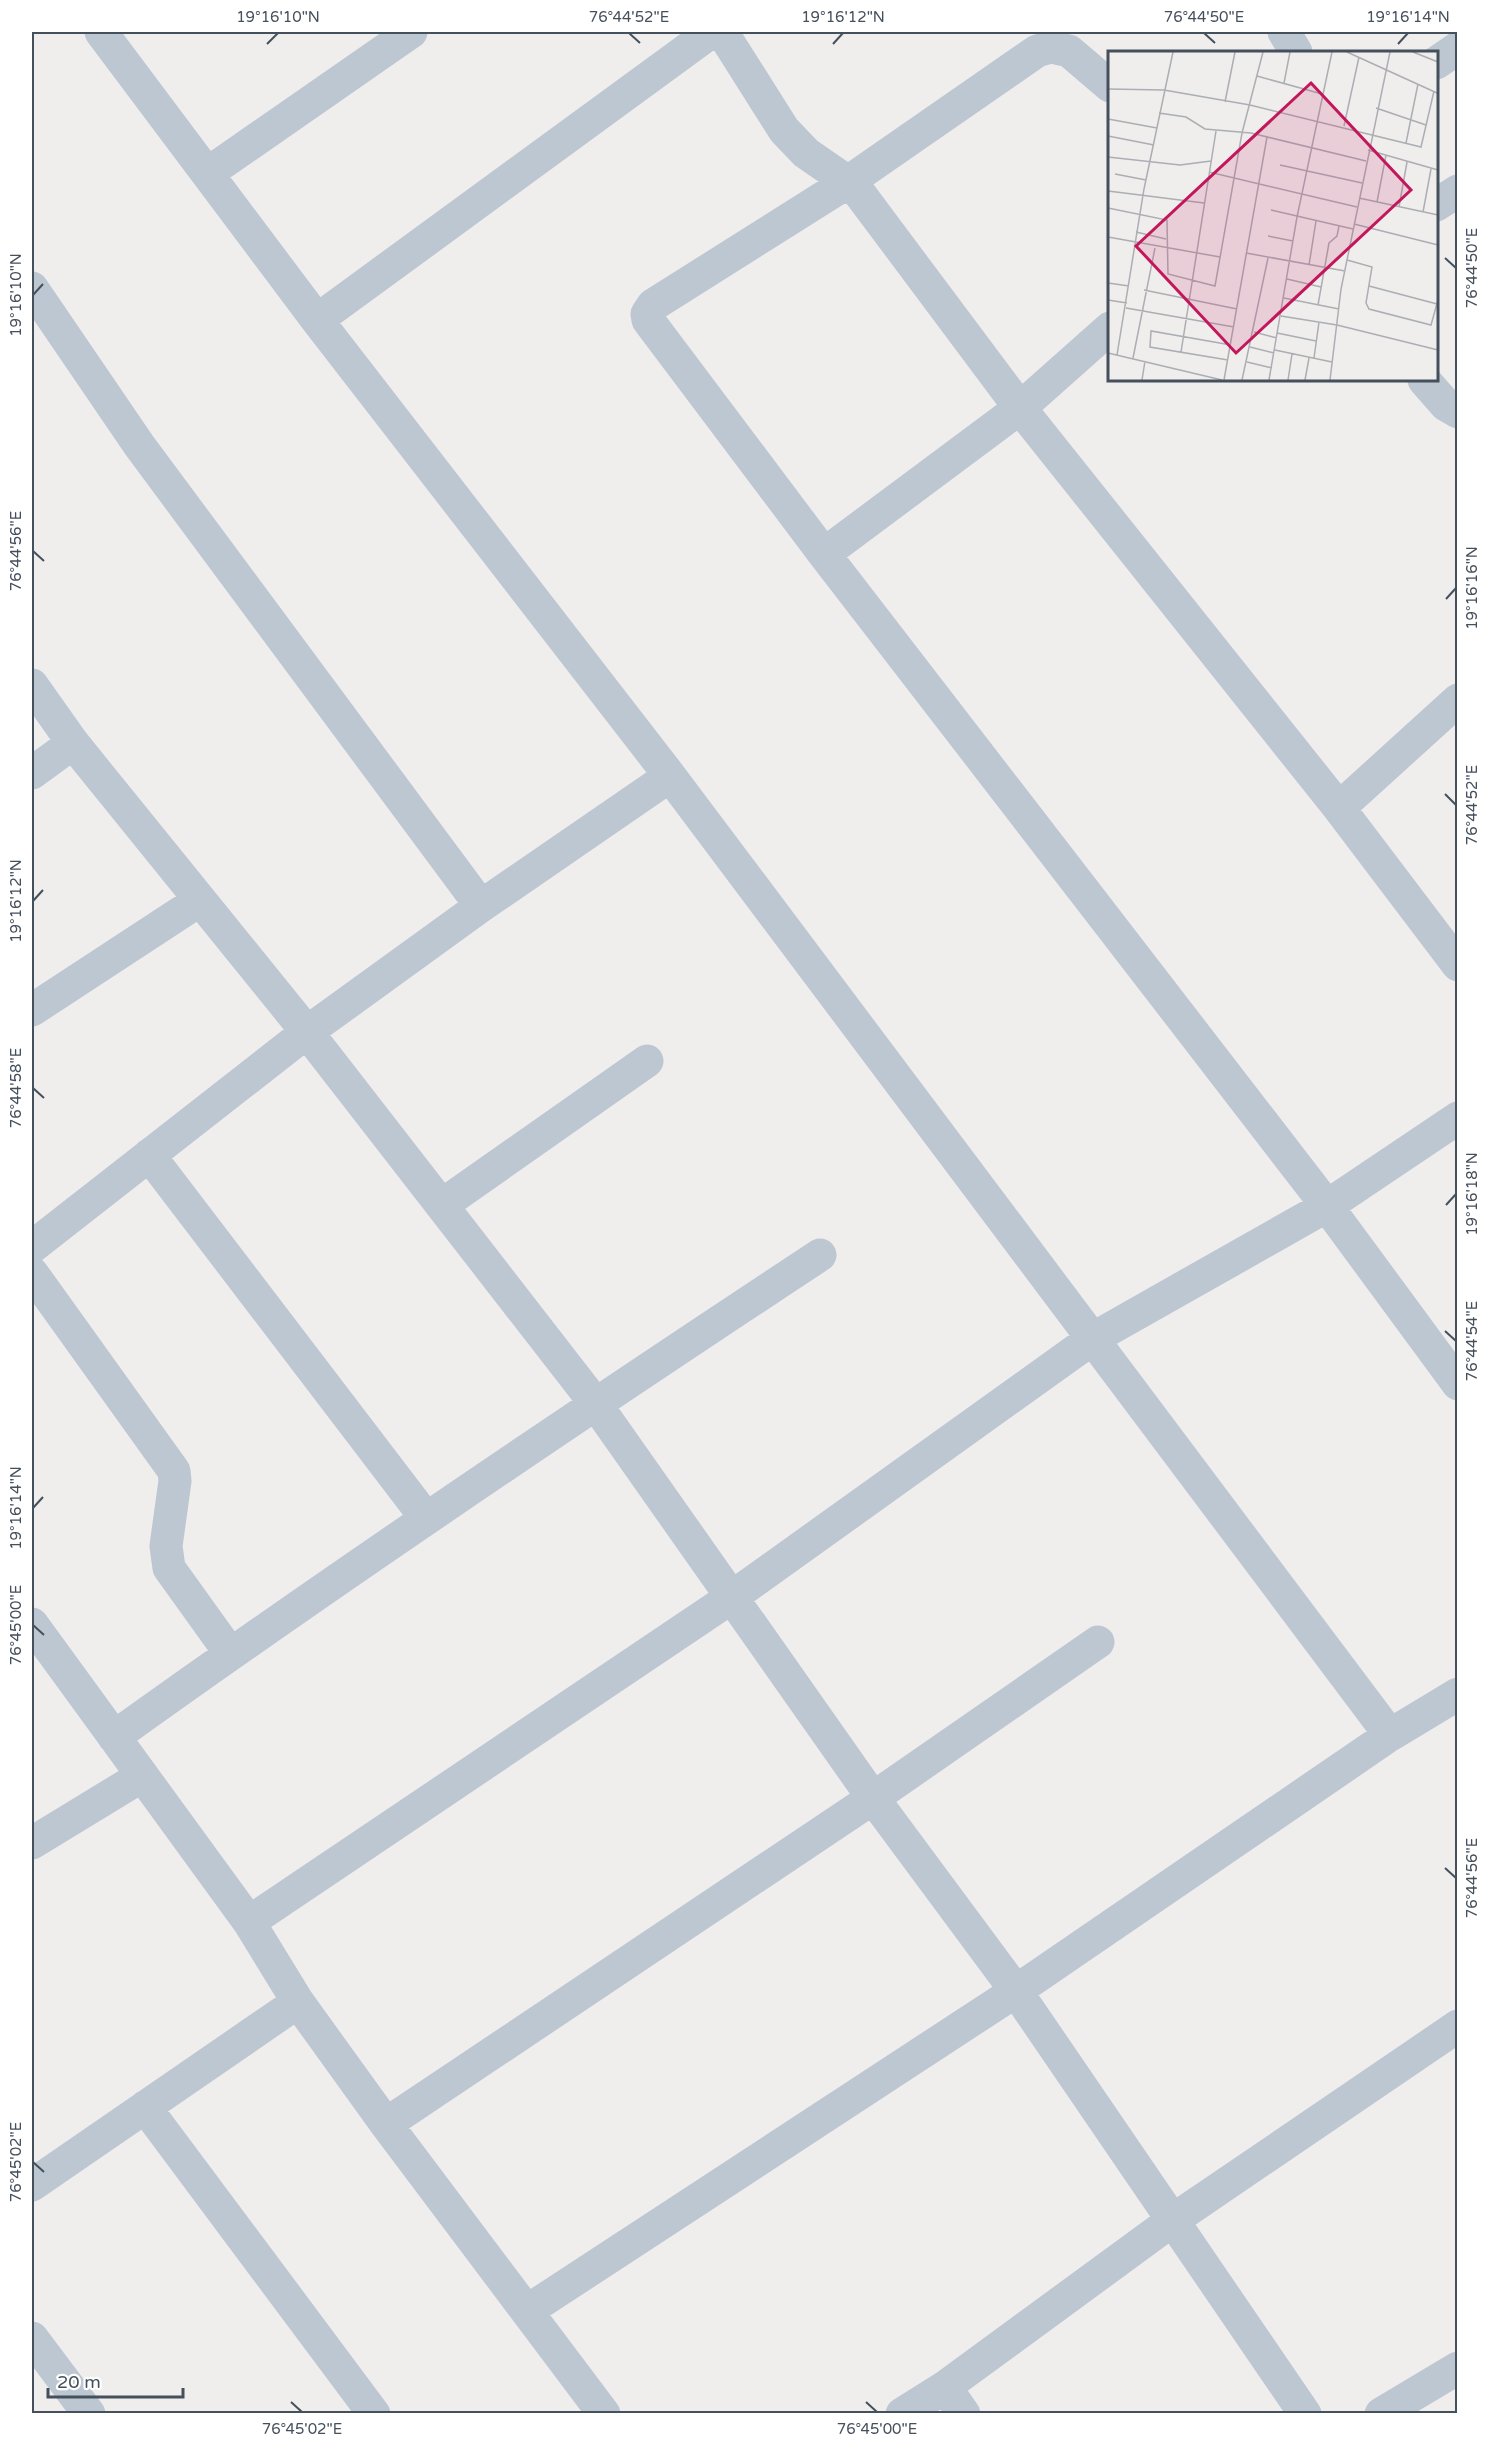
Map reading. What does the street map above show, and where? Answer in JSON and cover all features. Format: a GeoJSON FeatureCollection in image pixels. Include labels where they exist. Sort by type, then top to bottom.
{"type":"FeatureCollection","features":[{"type":"Feature","properties":{"kind":"street"},"geometry":{"type":"LineString","coordinates":[[101,32],[317,320],[670,776],[1390,1735]]}},
{"type":"Feature","properties":{"kind":"street"},"geometry":{"type":"LineString","coordinates":[[208,173],[411,32]]}},
{"type":"Feature","properties":{"kind":"street"},"geometry":{"type":"LineString","coordinates":[[317,320],[711,32]]}},
{"type":"Feature","properties":{"kind":"street"},"geometry":{"type":"LineString","coordinates":[[722,32],[784,130],[806,153],[848,182],[871,208],[1020,408],[1339,808],[1458,965]]}},
{"type":"Feature","properties":{"kind":"street"},"geometry":{"type":"LineString","coordinates":[[1284,32],[1295,51]]}},
{"type":"Feature","properties":{"kind":"street"},"geometry":{"type":"LineString","coordinates":[[1108,84],[1069,51],[1051,47],[1037,51],[848,182],[653,305],[647,314],[648,320],[824,554],[1327,1206],[1458,1384]]}},
{"type":"Feature","properties":{"kind":"street"},"geometry":{"type":"LineString","coordinates":[[1438,62],[1458,48]]}},
{"type":"Feature","properties":{"kind":"street"},"geometry":{"type":"LineString","coordinates":[[1438,204],[1458,191]]}},
{"type":"Feature","properties":{"kind":"street"},"geometry":{"type":"LineString","coordinates":[[32,288],[139,445],[481,906]]}},
{"type":"Feature","properties":{"kind":"street"},"geometry":{"type":"LineString","coordinates":[[824,554],[1020,408],[1108,330]]}},
{"type":"Feature","properties":{"kind":"street"},"geometry":{"type":"LineString","coordinates":[[1425,381],[1446,405],[1458,412]]}},
{"type":"Feature","properties":{"kind":"street"},"geometry":{"type":"LineString","coordinates":[[32,685],[73,742],[307,1032],[594,1403],[873,1797],[1016,1991],[1305,2414]]}},
{"type":"Feature","properties":{"kind":"street"},"geometry":{"type":"LineString","coordinates":[[1339,808],[1458,700]]}},
{"type":"Feature","properties":{"kind":"street"},"geometry":{"type":"LineString","coordinates":[[32,773],[73,742]]}},
{"type":"Feature","properties":{"kind":"street"},"geometry":{"type":"LineString","coordinates":[[32,1247],[307,1032],[481,906],[670,776]]}},
{"type":"Feature","properties":{"kind":"street"},"geometry":{"type":"LineString","coordinates":[[32,1010],[200,900]]}},
{"type":"Feature","properties":{"kind":"street"},"geometry":{"type":"LineString","coordinates":[[442,1205],[647,1061]]}},
{"type":"Feature","properties":{"kind":"street"},"geometry":{"type":"LineString","coordinates":[[249,1922],[732,1597],[1092,1340],[1327,1206],[1458,1118]]}},
{"type":"Feature","properties":{"kind":"street"},"geometry":{"type":"LineString","coordinates":[[149,1155],[426,1518]]}},
{"type":"Feature","properties":{"kind":"street"},"geometry":{"type":"LineString","coordinates":[[114,1737],[230,1653],[594,1403],[820,1255]]}},
{"type":"Feature","properties":{"kind":"street"},"geometry":{"type":"LineString","coordinates":[[32,1273],[174,1471],[175,1481],[166,1546],[169,1568],[230,1653]]}},
{"type":"Feature","properties":{"kind":"street"},"geometry":{"type":"LineString","coordinates":[[32,1624],[249,1922],[298,2002],[386,2124],[527,2310],[592,2410]]}},
{"type":"Feature","properties":{"kind":"street"},"geometry":{"type":"LineString","coordinates":[[386,2124],[873,1797],[1098,1642]]}},
{"type":"Feature","properties":{"kind":"street"},"geometry":{"type":"LineString","coordinates":[[527,2310],[1016,1991],[1390,1735],[1458,1695]]}},
{"type":"Feature","properties":{"kind":"street"},"geometry":{"type":"LineString","coordinates":[[32,1843],[142,1776]]}},
{"type":"Feature","properties":{"kind":"street"},"geometry":{"type":"LineString","coordinates":[[32,2185],[298,2002]]}},
{"type":"Feature","properties":{"kind":"street"},"geometry":{"type":"LineString","coordinates":[[902,2414],[945,2387],[1173,2220],[1458,2026]]}},
{"type":"Feature","properties":{"kind":"street"},"geometry":{"type":"LineString","coordinates":[[145,2107],[374,2414]]}},
{"type":"Feature","properties":{"kind":"street"},"geometry":{"type":"LineString","coordinates":[[32,2338],[89,2414]]}},
{"type":"Feature","properties":{"kind":"street"},"geometry":{"type":"LineString","coordinates":[[1381,2414],[1458,2368]]}},
{"type":"Feature","properties":{"kind":"street"},"geometry":{"type":"LineString","coordinates":[[945,2387],[964,2414]]}}]}
